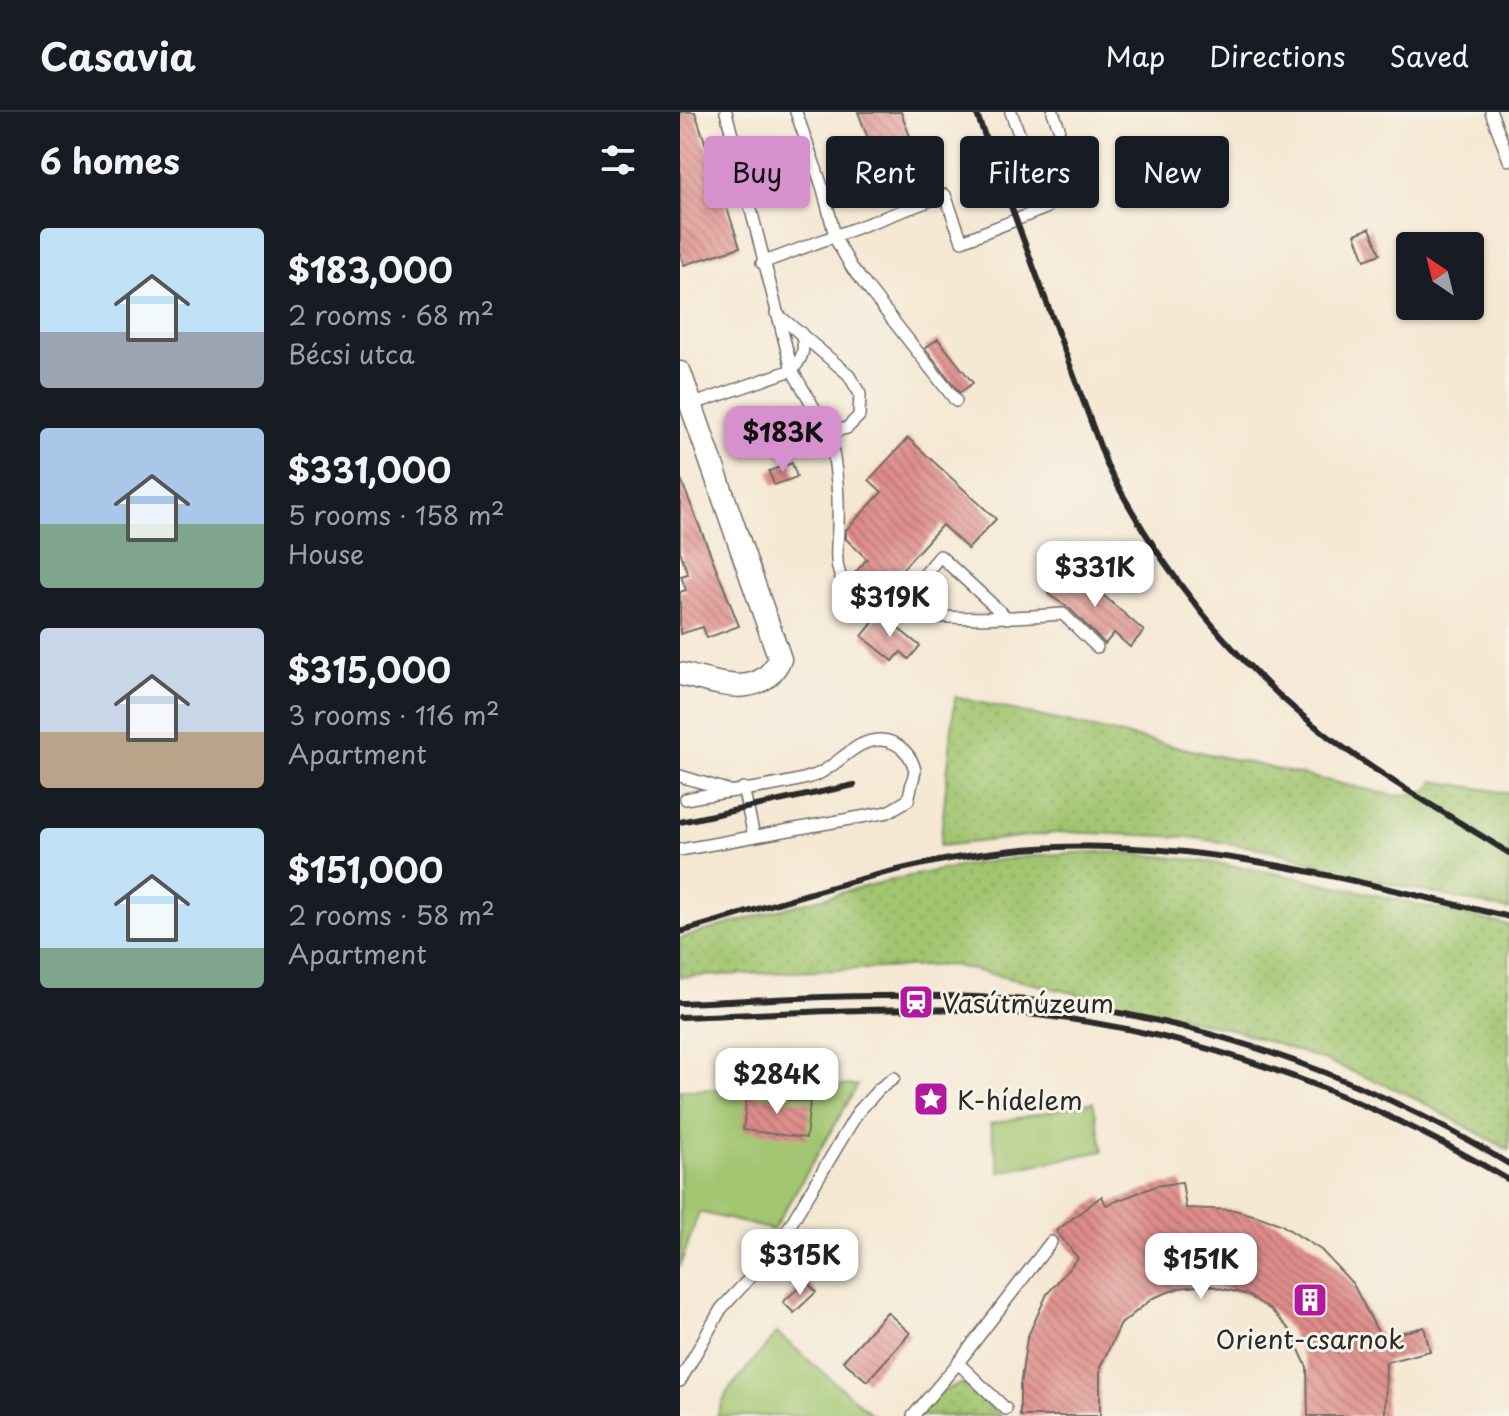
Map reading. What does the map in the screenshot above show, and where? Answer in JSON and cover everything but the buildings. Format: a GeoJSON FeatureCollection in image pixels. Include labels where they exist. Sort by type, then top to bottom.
{"type":"FeatureCollection","features":[{"type":"Feature","properties":{"kind":"street"},"geometry":{"type":"LineString","coordinates":[[680,373],[780,659],[774,671],[757,685],[741,687],[680,674]]}},
{"type":"Feature","properties":{"kind":"lane"},"geometry":{"type":"LineString","coordinates":[[726,112],[762,263],[792,370],[833,449],[839,513],[837,568],[843,582],[856,596],[893,613],[1007,618],[1063,614],[1097,647]]}},
{"type":"Feature","properties":{"kind":"lane"},"geometry":{"type":"LineString","coordinates":[[796,112],[834,235],[852,268],[956,401]]}},
{"type":"Feature","properties":{"kind":"lane"},"geometry":{"type":"LineString","coordinates":[[762,263],[945,195],[962,241],[1046,208],[1011,112]]}},
{"type":"Feature","properties":{"kind":"lane"},"geometry":{"type":"LineString","coordinates":[[1053,112],[1059,128]]}},
{"type":"Feature","properties":{"kind":"lane"},"geometry":{"type":"LineString","coordinates":[[1491,112],[1509,160]]}},
{"type":"Feature","properties":{"kind":"lane"},"geometry":{"type":"LineString","coordinates":[[776,313],[848,374],[860,394],[859,416],[847,428],[832,432],[819,421]]}},
{"type":"Feature","properties":{"kind":"lane"},"geometry":{"type":"LineString","coordinates":[[691,405],[792,370],[801,361],[804,342],[801,333]]}},
{"type":"Feature","properties":{"kind":"lane"},"geometry":{"type":"LineString","coordinates":[[893,613],[940,556],[1007,618]]}},
{"type":"Feature","properties":{"kind":"lane"},"geometry":{"type":"LineString","coordinates":[[680,850],[888,812],[908,800],[915,771],[902,748],[890,741],[874,740],[860,745],[811,777],[686,799]]}},
{"type":"Feature","properties":{"kind":"lane"},"geometry":{"type":"LineString","coordinates":[[680,776],[727,790]]}},
{"type":"Feature","properties":{"kind":"lane"},"geometry":{"type":"LineString","coordinates":[[743,788],[754,836]]}},
{"type":"Feature","properties":{"kind":"lane"},"geometry":{"type":"LineString","coordinates":[[680,1381],[721,1309],[774,1252],[858,1112],[894,1078]]}},
{"type":"Feature","properties":{"kind":"lane"},"geometry":{"type":"LineString","coordinates":[[913,1416],[1051,1242]]}},
{"type":"Feature","properties":{"kind":"lane"},"geometry":{"type":"LineString","coordinates":[[958,1363],[1006,1409]]}},
{"type":"Feature","properties":{"kind":"green space"},"geometry":{"type":"Polygon","coordinates":[[[955,697],[1396,796],[1428,791],[1434,781],[1509,793],[1509,910],[1356,876],[1271,850],[1188,837],[1064,832],[940,846],[955,697]]]}},
{"type":"Feature","properties":{"kind":"green space"},"geometry":{"type":"Polygon","coordinates":[[[1100,852],[1204,861],[1255,870],[1509,925],[1509,1150],[1405,1093],[1326,1061],[1235,1030],[951,965],[680,977],[680,938],[836,894],[940,870],[1045,855],[1100,852]]]}},
{"type":"Feature","properties":{"kind":"green space"},"geometry":{"type":"Polygon","coordinates":[[[858,1085],[773,1230],[699,1212],[680,1267],[680,1090],[858,1085]]]}},
{"type":"Feature","properties":{"kind":"green space"},"geometry":{"type":"Polygon","coordinates":[[[1093,1102],[1103,1151],[1000,1172],[990,1124],[1093,1102]]]}},
{"type":"Feature","properties":{"kind":"green space"},"geometry":{"type":"Polygon","coordinates":[[[777,1333],[874,1416],[717,1416],[727,1392],[777,1333]]]}},
{"type":"Feature","properties":{"kind":"green space"},"geometry":{"type":"Polygon","coordinates":[[[963,1383],[1001,1416],[915,1416],[936,1393],[963,1383]]]}},
{"type":"Feature","properties":{"kind":"railway"},"geometry":{"type":"LineString","coordinates":[[976,112],[1107,465],[1128,504],[1176,578],[1232,647],[1295,709],[1373,768],[1509,853]]}},
{"type":"Feature","properties":{"kind":"railway"},"geometry":{"type":"LineString","coordinates":[[680,822],[854,785]]}},
{"type":"Feature","properties":{"kind":"railway"},"geometry":{"type":"LineString","coordinates":[[680,932],[916,866],[996,852],[1062,847],[1127,847],[1255,862],[1319,873],[1509,917]]}},
{"type":"Feature","properties":{"kind":"railway"},"geometry":{"type":"LineString","coordinates":[[680,1003],[940,996],[1046,1002],[1116,1012],[1185,1027],[1321,1071],[1449,1130],[1509,1164]]}},
{"type":"Feature","properties":{"kind":"railway"},"geometry":{"type":"LineString","coordinates":[[680,1017],[929,1009],[1037,1015],[1108,1025],[1179,1041],[1316,1085],[1382,1113],[1509,1180]]}},
{"type":"Feature","properties":{"kind":"place","name":"Vasútmúzeum"},"geometry":{"type":"Point","coordinates":[916,1002]}},
{"type":"Feature","properties":{"kind":"place","name":"K-hídelem"},"geometry":{"type":"Point","coordinates":[931,1099]}},
{"type":"Feature","properties":{"kind":"place","name":"Orient-csarnok"},"geometry":{"type":"Point","coordinates":[1310,1300]}}]}
